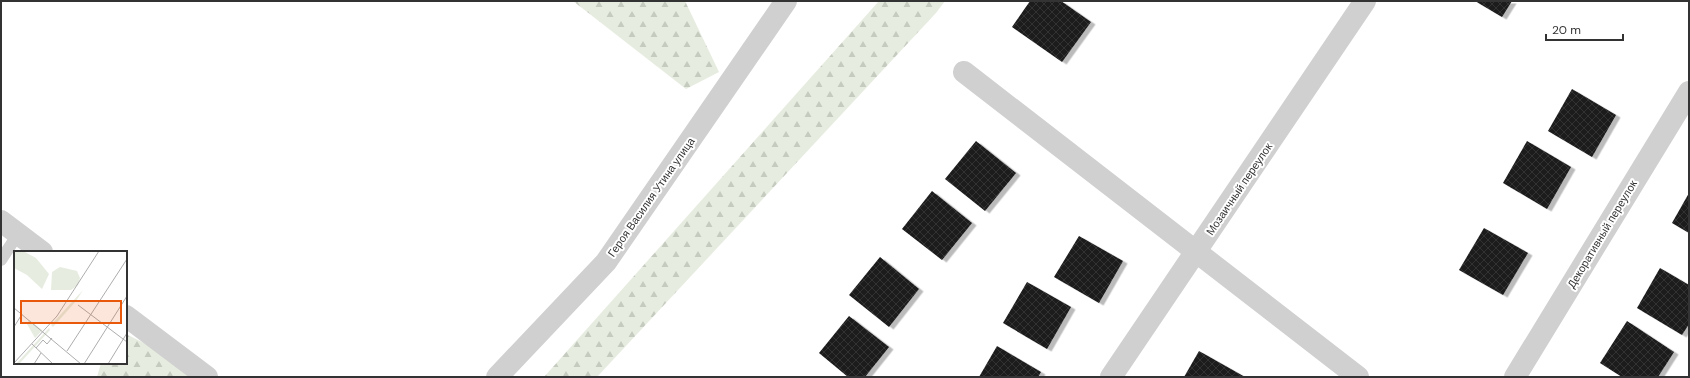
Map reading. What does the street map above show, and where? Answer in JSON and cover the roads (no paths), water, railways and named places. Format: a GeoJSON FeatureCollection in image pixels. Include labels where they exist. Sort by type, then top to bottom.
{"type":"FeatureCollection","features":[{"type":"Feature","properties":{"kind":"street","name":"Героя Василия Утина улица"},"geometry":{"type":"LineString","coordinates":[[497,377],[606,262],[786,1]]}},
{"type":"Feature","properties":{"kind":"street","name":"Мозаичный переулок"},"geometry":{"type":"LineString","coordinates":[[1111,377],[1365,1]]}},
{"type":"Feature","properties":{"kind":"street"},"geometry":{"type":"LineString","coordinates":[[964,72],[1358,377]]}},
{"type":"Feature","properties":{"kind":"street","name":"Декоративный переулок"},"geometry":{"type":"LineString","coordinates":[[1515,377],[1689,92]]}},
{"type":"Feature","properties":{"kind":"street"},"geometry":{"type":"LineString","coordinates":[[1,221],[41,251]]}},
{"type":"Feature","properties":{"kind":"street"},"geometry":{"type":"LineString","coordinates":[[127,317],[207,377]]}},
{"type":"Feature","properties":{"kind":"lane"},"geometry":{"type":"LineString","coordinates":[[1,260],[18,234]]}}]}
